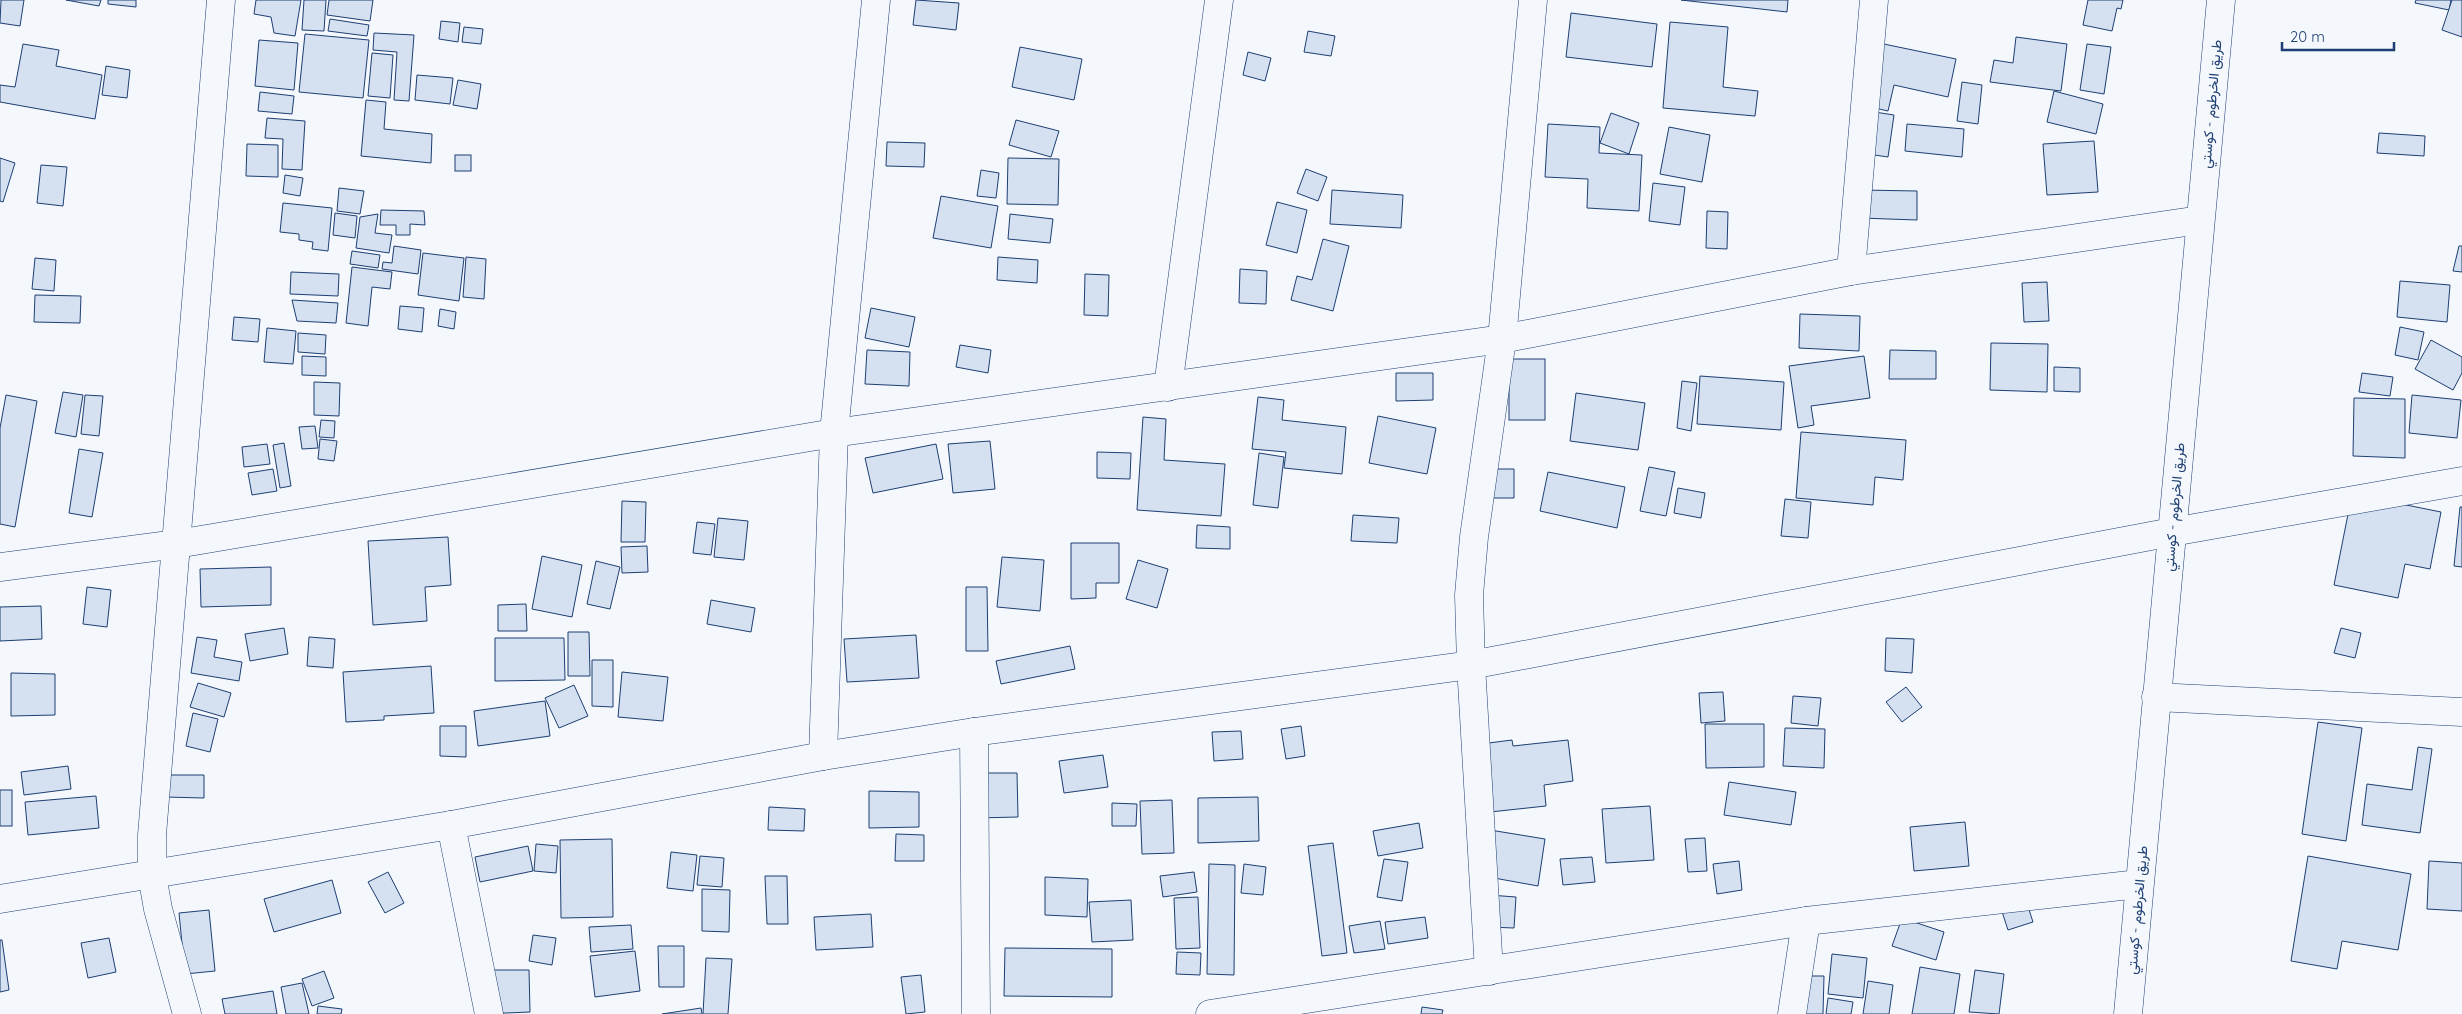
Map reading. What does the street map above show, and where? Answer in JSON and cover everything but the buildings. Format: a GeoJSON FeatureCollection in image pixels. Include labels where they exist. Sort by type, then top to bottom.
{"type":"FeatureCollection","features":[{"type":"Feature","properties":{"kind":"main road"},"geometry":{"type":"LineString","coordinates":[[186,1014],[158,908],[152,874],[152,835],[221,0]]}},
{"type":"Feature","properties":{"kind":"main road"},"geometry":{"type":"LineString","coordinates":[[823,756],[834,433],[876,0]]}},
{"type":"Feature","properties":{"kind":"main road"},"geometry":{"type":"LineString","coordinates":[[1168,387],[1219,0]]}},
{"type":"Feature","properties":{"kind":"main road"},"geometry":{"type":"LineString","coordinates":[[1489,971],[1471,665],[1469,595],[1474,537],[1502,339],[1533,0]]}},
{"type":"Feature","properties":{"kind":"main road"},"geometry":{"type":"LineString","coordinates":[[1852,270],[1874,0]]}},
{"type":"Feature","properties":{"kind":"main road","name":"طريق الخرطوم - كوستي"},"geometry":{"type":"LineString","coordinates":[[2128,1014],[2221,0]]}},
{"type":"Feature","properties":{"kind":"main road"},"geometry":{"type":"LineString","coordinates":[[0,567],[177,544],[834,433],[1502,339],[1852,270],[2200,220]]}},
{"type":"Feature","properties":{"kind":"main road"},"geometry":{"type":"LineString","coordinates":[[0,900],[451,825],[823,756],[974,732],[1471,665],[2172,532],[2462,481]]}},
{"type":"Feature","properties":{"kind":"main road"},"geometry":{"type":"LineString","coordinates":[[2156,697],[2462,712]]}},
{"type":"Feature","properties":{"kind":"main road"},"geometry":{"type":"LineString","coordinates":[[974,732],[976,1014]]}},
{"type":"Feature","properties":{"kind":"main road"},"geometry":{"type":"LineString","coordinates":[[451,825],[489,1014]]}},
{"type":"Feature","properties":{"kind":"main road"},"geometry":{"type":"LineString","coordinates":[[1210,1014],[1293,1007],[1489,971],[1806,921],[2139,884]]}},
{"type":"Feature","properties":{"kind":"main road"},"geometry":{"type":"LineString","coordinates":[[1792,1014],[1806,921]]}}]}
